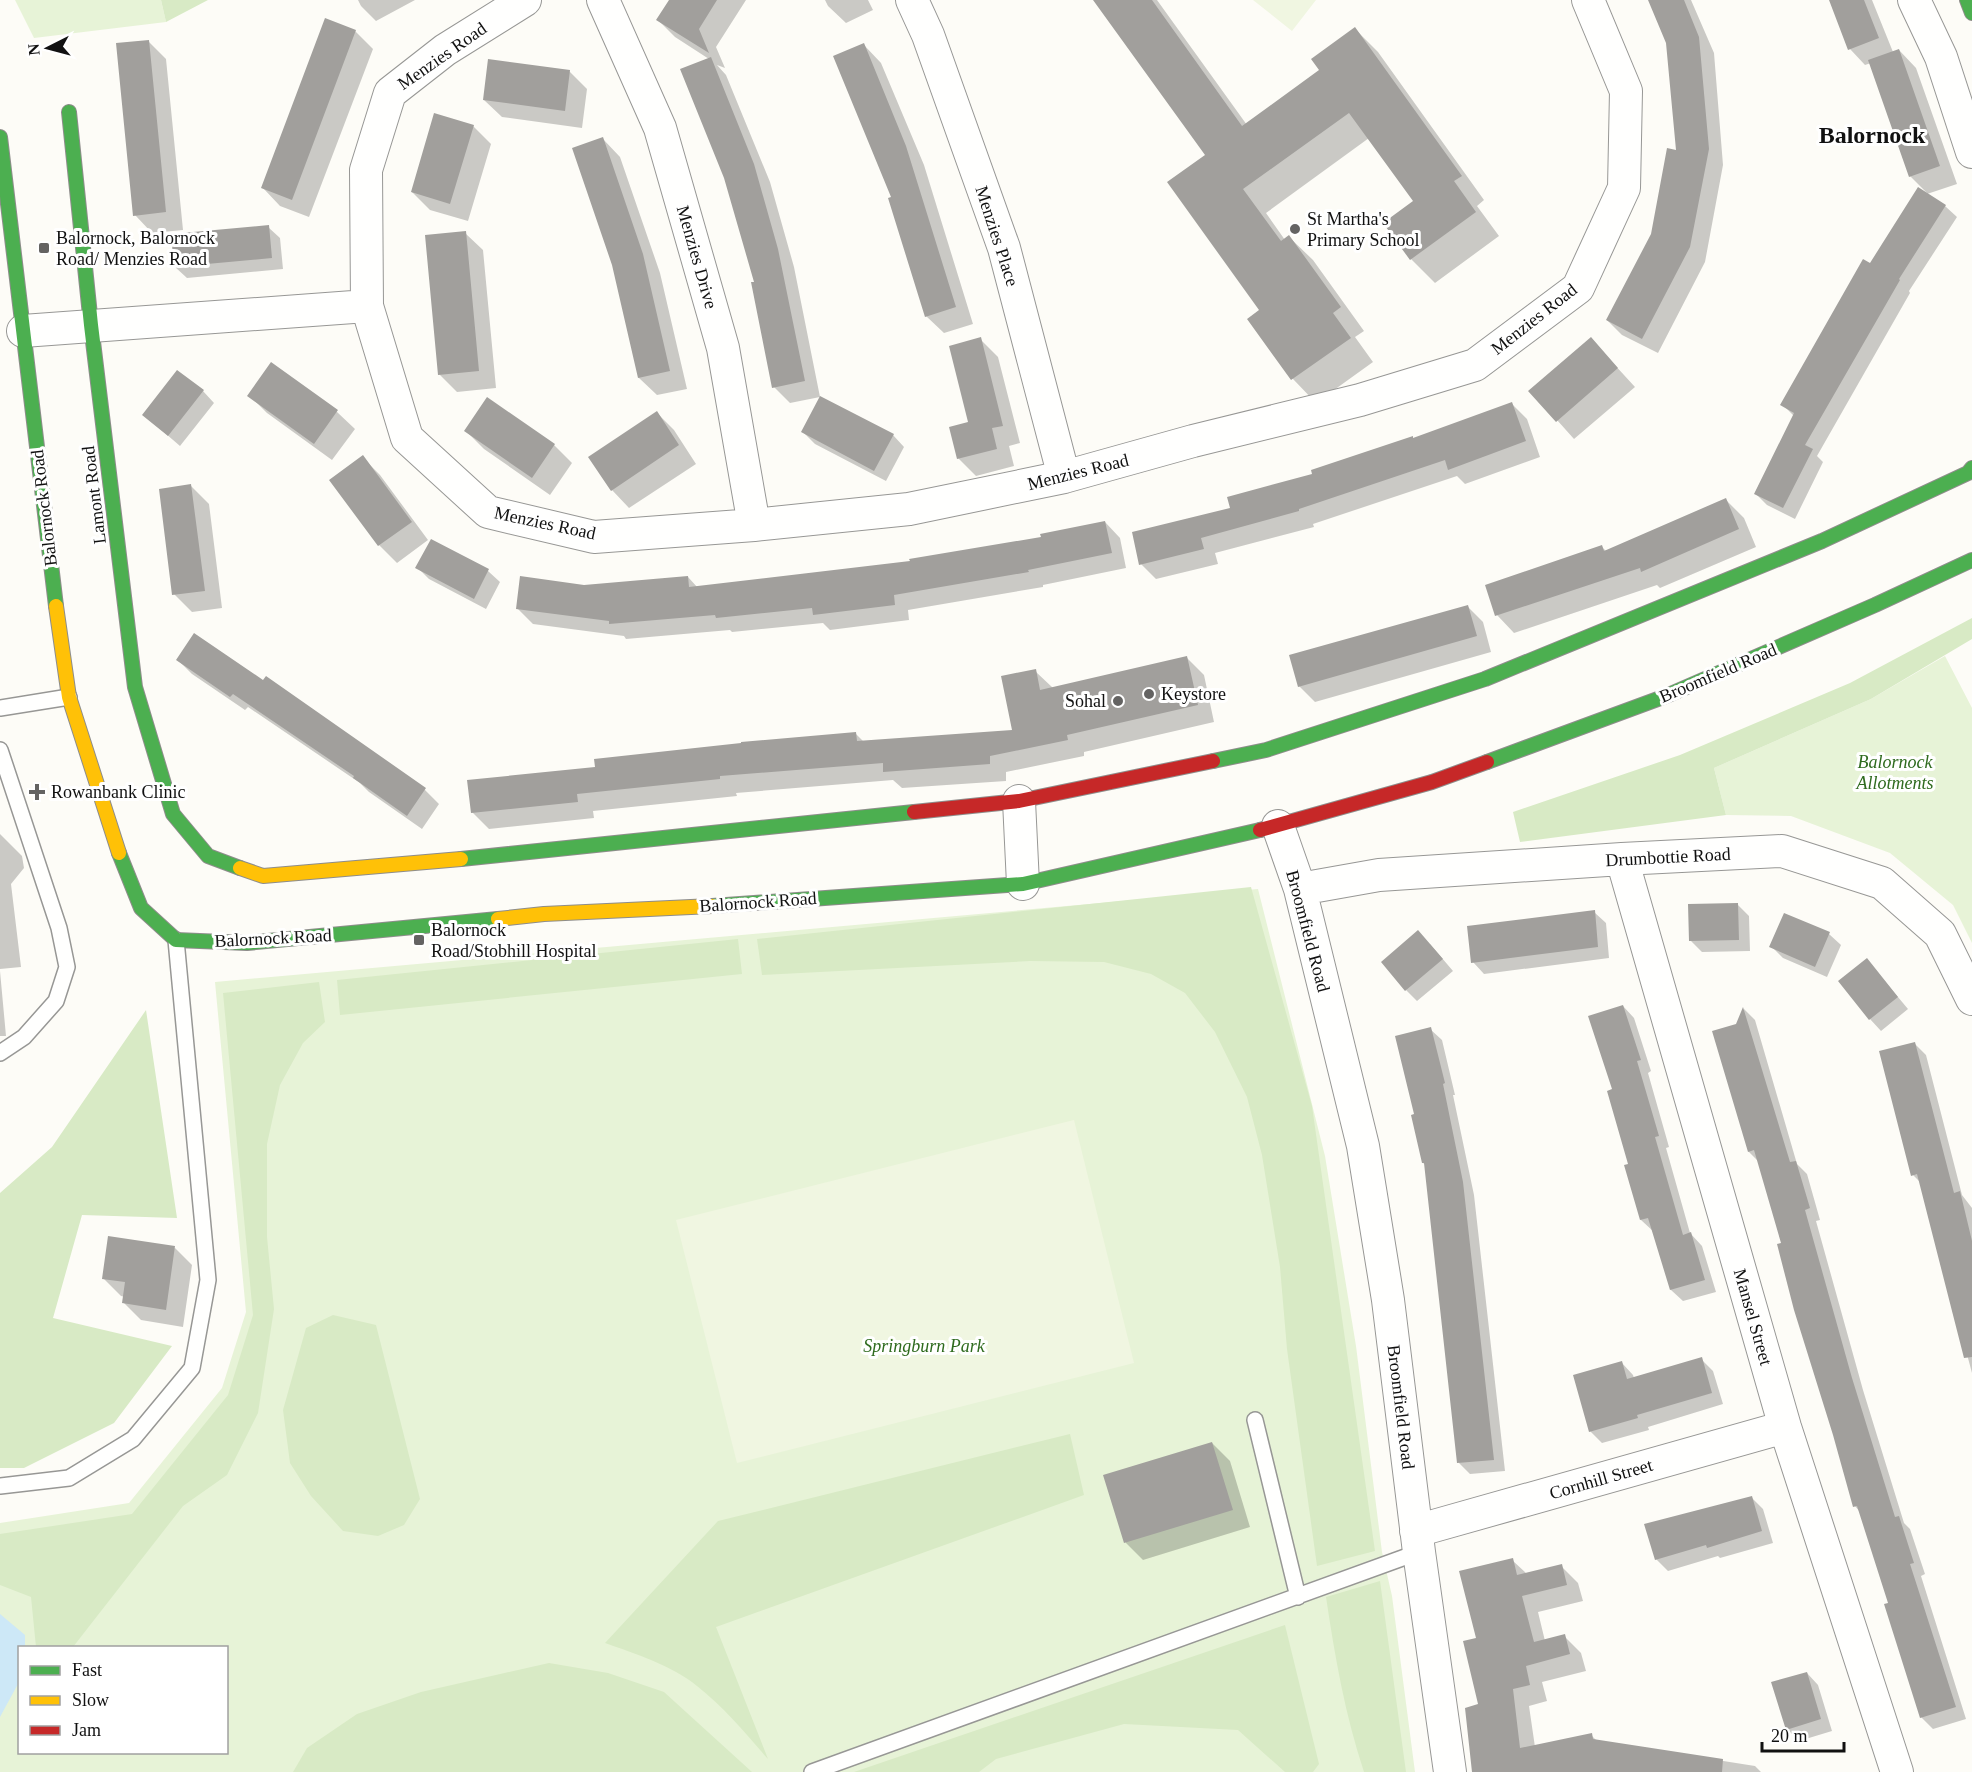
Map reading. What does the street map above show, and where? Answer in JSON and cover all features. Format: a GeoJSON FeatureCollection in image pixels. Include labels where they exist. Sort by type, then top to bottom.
{"type":"FeatureCollection","features":[{"type":"Feature","properties":{"kind":"street","name":"Menzies Road"},"geometry":{"type":"LineString","coordinates":[[525,0],[445,50],[390,93],[366,170],[367,306],[407,438],[488,512],[594,537],[754,525],[909,509],[1064,477],[1193,441],[1360,400],[1475,365],[1578,288],[1624,188],[1626,91],[1588,0]]}},
{"type":"Feature","properties":{"kind":"street","name":"Menzies Drive"},"geometry":{"type":"LineString","coordinates":[[603,0],[660,128],[723,348],[754,525]]}},
{"type":"Feature","properties":{"kind":"street","name":"Menzies Place"},"geometry":{"type":"LineString","coordinates":[[912,0],[928,35],[1004,248],[1064,477]]}},
{"type":"Feature","properties":{"kind":"street"},"geometry":{"type":"LineString","coordinates":[[1914,0],[1941,57],[1972,152]]}},
{"type":"Feature","properties":{"kind":"street"},"geometry":{"type":"LineString","coordinates":[[1967,0],[1972,13]]}},
{"type":"Feature","properties":{"kind":"street","name":"Lamont Road"},"geometry":{"type":"LineString","coordinates":[[69,112],[135,687],[173,814],[208,856],[263,876],[559,850],[1019,801]]}},
{"type":"Feature","properties":{"kind":"street","name":"Balornock Road"},"geometry":{"type":"LineString","coordinates":[[0,137],[56,608],[69,696],[114,840],[141,908],[176,940],[247,943],[544,914],[747,904],[1023,884],[1278,826]]}},
{"type":"Feature","properties":{"kind":"street"},"geometry":{"type":"LineString","coordinates":[[23,331],[367,306]]}},
{"type":"Feature","properties":{"kind":"street"},"geometry":{"type":"LineString","coordinates":[[1023,884],[1019,801],[1266,750],[1485,679],[1821,541],[1968,473],[1972,468]]}},
{"type":"Feature","properties":{"kind":"street","name":"Broomfield Road"},"geometry":{"type":"LineString","coordinates":[[1450,1772],[1417,1541],[1388,1300],[1364,1146],[1300,890],[1278,826],[1432,782],[1666,696],[1972,560]]}},
{"type":"Feature","properties":{"kind":"street","name":"Drumbottie Road"},"geometry":{"type":"LineString","coordinates":[[1300,890],[1379,875],[1782,851],[1882,883],[1940,934],[1972,999]]}},
{"type":"Feature","properties":{"kind":"street","name":"Mansel Street"},"geometry":{"type":"LineString","coordinates":[[1622,859],[1785,1427],[1897,1772]]}},
{"type":"Feature","properties":{"kind":"street","name":"Cornhill Street"},"geometry":{"type":"LineString","coordinates":[[1417,1541],[1785,1427]]}},
{"type":"Feature","properties":{"kind":"lane"},"geometry":{"type":"LineString","coordinates":[[0,708],[69,696]]}},
{"type":"Feature","properties":{"kind":"lane"},"geometry":{"type":"LineString","coordinates":[[0,750],[59,928],[67,967],[56,1001],[24,1036],[0,1053]]}},
{"type":"Feature","properties":{"kind":"lane"},"geometry":{"type":"LineString","coordinates":[[0,1486],[69,1478],[133,1439],[192,1368],[208,1280],[176,940]]}},
{"type":"Feature","properties":{"kind":"lane"},"geometry":{"type":"LineString","coordinates":[[1256,1420],[1298,1597]]}},
{"type":"Feature","properties":{"kind":"lane"},"geometry":{"type":"LineString","coordinates":[[812,1772],[1298,1597],[1417,1541]]}},
{"type":"Feature","properties":{"kind":"green space"},"geometry":{"type":"Polygon","coordinates":[[[15,0],[161,0],[166,22],[34,38],[15,0]]]}},
{"type":"Feature","properties":{"kind":"green space"},"geometry":{"type":"Polygon","coordinates":[[[161,0],[208,0],[166,22],[161,0]]]}},
{"type":"Feature","properties":{"kind":"green space"},"geometry":{"type":"Polygon","coordinates":[[[1253,0],[1316,0],[1292,31],[1253,0]]]}},
{"type":"Feature","properties":{"kind":"green space"},"geometry":{"type":"Polygon","coordinates":[[[1972,618],[1972,639],[1871,699],[1714,768],[1726,815],[1520,842],[1513,812],[1680,755],[1850,683],[1972,618]]]}},
{"type":"Feature","properties":{"kind":"green space","name":"Balornock Allotments"},"geometry":{"type":"Polygon","coordinates":[[[1945,656],[1972,708],[1972,943],[1953,905],[1890,853],[1791,816],[1726,815],[1714,768],[1871,699],[1945,656]]]}},
{"type":"Feature","properties":{"kind":"green space"},"geometry":{"type":"Polygon","coordinates":[[[1251,887],[1312,1106],[1375,1551],[1317,1566],[1287,1349],[1280,1267],[1262,1155],[1247,1097],[1215,1032],[1185,993],[1151,974],[1104,962],[1030,961],[762,975],[757,939],[1251,887]]]}},
{"type":"Feature","properties":{"kind":"green space","name":"Springburn Park"},"geometry":{"type":"Polygon","coordinates":[[[1258,889],[1325,1156],[1356,1346],[1382,1552],[1392,1596],[1415,1772],[0,1772],[0,1523],[129,1503],[222,1388],[246,1312],[215,982],[1258,889]]]}},
{"type":"Feature","properties":{"kind":"green space"},"geometry":{"type":"Polygon","coordinates":[[[738,939],[742,974],[340,1015],[337,980],[738,939]]]}},
{"type":"Feature","properties":{"kind":"green space"},"geometry":{"type":"Polygon","coordinates":[[[319,982],[325,1022],[303,1043],[280,1085],[267,1144],[267,1237],[274,1309],[258,1413],[227,1475],[183,1506],[74,1646],[36,1646],[31,1597],[0,1585],[0,1534],[132,1514],[228,1395],[253,1315],[223,993],[319,982]]]}},
{"type":"Feature","properties":{"kind":"green space"},"geometry":{"type":"Polygon","coordinates":[[[146,1010],[177,1218],[82,1215],[53,1318],[172,1346],[114,1423],[24,1468],[0,1468],[0,1193],[52,1147],[146,1010]]]}},
{"type":"Feature","properties":{"kind":"green space"},"geometry":{"type":"Polygon","coordinates":[[[1074,1120],[1134,1363],[737,1463],[676,1220],[1074,1120]]]}},
{"type":"Feature","properties":{"kind":"green space"},"geometry":{"type":"Polygon","coordinates":[[[333,1315],[376,1325],[420,1499],[404,1525],[378,1536],[343,1531],[311,1496],[290,1463],[283,1410],[306,1328],[333,1315]]]}},
{"type":"Feature","properties":{"kind":"green space"},"geometry":{"type":"Polygon","coordinates":[[[1070,1434],[1084,1495],[716,1627],[768,1759],[726,1712],[687,1679],[653,1661],[605,1643],[718,1521],[1070,1434]]]}},
{"type":"Feature","properties":{"kind":"green space"},"geometry":{"type":"Polygon","coordinates":[[[1380,1581],[1406,1772],[1364,1772],[1341,1686],[1326,1597],[1380,1581]]]}},
{"type":"Feature","properties":{"kind":"green space"},"geometry":{"type":"Polygon","coordinates":[[[1285,1625],[1319,1764],[1313,1772],[1285,1772],[1238,1730],[1124,1724],[996,1759],[979,1772],[854,1772],[1285,1625]]]}},
{"type":"Feature","properties":{"kind":"green space"},"geometry":{"type":"Polygon","coordinates":[[[549,1663],[608,1673],[664,1692],[752,1772],[293,1772],[307,1748],[357,1714],[421,1692],[549,1663]]]}},
{"type":"Feature","properties":{"kind":"water"},"geometry":{"type":"Polygon","coordinates":[[[0,1614],[25,1635],[25,1646],[18,1646],[18,1684],[0,1717],[0,1614]]]}},
{"type":"Feature","properties":{"kind":"building"},"geometry":{"type":"Polygon","coordinates":[[[669,0],[717,0],[699,29],[709,53],[656,20],[669,0]]]}},
{"type":"Feature","properties":{"kind":"building"},"geometry":{"type":"Polygon","coordinates":[[[1093,0],[1152,0],[1242,126],[1319,70],[1311,59],[1355,27],[1462,176],[1454,181],[1476,212],[1410,260],[1383,223],[1413,201],[1349,113],[1243,189],[1281,241],[1289,235],[1341,307],[1333,313],[1351,338],[1291,380],[1247,319],[1259,310],[1167,182],[1205,155],[1093,0]]]}},
{"type":"Feature","properties":{"kind":"building"},"geometry":{"type":"Polygon","coordinates":[[[1648,0],[1684,0],[1699,37],[1709,149],[1690,247],[1642,339],[1606,320],[1651,234],[1667,148],[1676,150],[1666,43],[1648,0]]]}},
{"type":"Feature","properties":{"kind":"building"},"geometry":{"type":"Polygon","coordinates":[[[1829,0],[1864,0],[1879,38],[1848,50],[1829,0]]]}},
{"type":"Feature","properties":{"kind":"building"},"geometry":{"type":"Polygon","coordinates":[[[325,18],[356,30],[292,200],[261,188],[325,18]]]}},
{"type":"Feature","properties":{"kind":"building"},"geometry":{"type":"Polygon","coordinates":[[[149,40],[166,212],[133,216],[116,43],[149,40]]]}},
{"type":"Feature","properties":{"kind":"building"},"geometry":{"type":"Polygon","coordinates":[[[864,43],[906,146],[956,307],[925,317],[888,198],[891,197],[833,56],[864,43]]]}},
{"type":"Feature","properties":{"kind":"building"},"geometry":{"type":"Polygon","coordinates":[[[1899,49],[1940,166],[1909,177],[1868,60],[1899,49]]]}},
{"type":"Feature","properties":{"kind":"building"},"geometry":{"type":"Polygon","coordinates":[[[711,57],[754,164],[778,249],[805,381],[772,388],[751,282],[754,282],[724,178],[680,69],[711,57]]]}},
{"type":"Feature","properties":{"kind":"building"},"geometry":{"type":"Polygon","coordinates":[[[488,59],[570,70],[565,111],[483,100],[488,59]]]}},
{"type":"Feature","properties":{"kind":"building"},"geometry":{"type":"Polygon","coordinates":[[[434,113],[474,125],[450,204],[411,192],[434,113]]]}},
{"type":"Feature","properties":{"kind":"building"},"geometry":{"type":"Polygon","coordinates":[[[603,137],[643,254],[670,371],[638,378],[612,265],[572,148],[603,137]]]}},
{"type":"Feature","properties":{"kind":"building"},"geometry":{"type":"Polygon","coordinates":[[[1918,187],[1946,205],[1899,279],[1805,445],[1813,449],[1783,508],[1754,494],[1794,413],[1780,405],[1863,259],[1870,263],[1918,187]]]}},
{"type":"Feature","properties":{"kind":"building"},"geometry":{"type":"Polygon","coordinates":[[[269,225],[272,258],[174,267],[171,234],[269,225]]]}},
{"type":"Feature","properties":{"kind":"building"},"geometry":{"type":"Polygon","coordinates":[[[466,231],[479,371],[438,375],[425,235],[466,231]]]}},
{"type":"Feature","properties":{"kind":"building"},"geometry":{"type":"Polygon","coordinates":[[[981,337],[1003,426],[992,428],[997,449],[957,459],[949,427],[968,422],[949,346],[981,337]]]}},
{"type":"Feature","properties":{"kind":"building"},"geometry":{"type":"Polygon","coordinates":[[[1591,337],[1618,368],[1556,422],[1528,391],[1591,337]]]}},
{"type":"Feature","properties":{"kind":"building"},"geometry":{"type":"Polygon","coordinates":[[[271,362],[338,410],[314,444],[247,396],[271,362]]]}},
{"type":"Feature","properties":{"kind":"building"},"geometry":{"type":"Polygon","coordinates":[[[177,370],[204,390],[168,436],[142,415],[177,370]]]}},
{"type":"Feature","properties":{"kind":"building"},"geometry":{"type":"Polygon","coordinates":[[[820,396],[894,434],[874,471],[801,432],[820,396]]]}},
{"type":"Feature","properties":{"kind":"building"},"geometry":{"type":"Polygon","coordinates":[[[487,397],[555,444],[532,478],[464,431],[487,397]]]}},
{"type":"Feature","properties":{"kind":"building"},"geometry":{"type":"Polygon","coordinates":[[[1512,402],[1526,441],[1448,470],[1445,460],[1299,509],[1299,511],[1201,538],[1204,549],[1139,565],[1132,532],[1230,508],[1227,497],[1312,474],[1311,470],[1413,436],[1413,438],[1512,402]]]}},
{"type":"Feature","properties":{"kind":"building"},"geometry":{"type":"Polygon","coordinates":[[[657,411],[679,445],[611,491],[588,457],[657,411]]]}},
{"type":"Feature","properties":{"kind":"building"},"geometry":{"type":"Polygon","coordinates":[[[363,455],[412,522],[378,546],[329,480],[363,455]]]}},
{"type":"Feature","properties":{"kind":"building"},"geometry":{"type":"Polygon","coordinates":[[[191,484],[205,591],[172,595],[159,489],[191,484]]]}},
{"type":"Feature","properties":{"kind":"building"},"geometry":{"type":"Polygon","coordinates":[[[1726,498],[1739,529],[1641,572],[1640,568],[1495,616],[1485,585],[1602,545],[1604,551],[1726,498]]]}},
{"type":"Feature","properties":{"kind":"building"},"geometry":{"type":"Polygon","coordinates":[[[1105,521],[1112,553],[1028,570],[1029,572],[894,595],[895,605],[813,615],[812,608],[716,618],[715,615],[609,624],[609,621],[516,609],[520,576],[584,585],[688,576],[689,587],[910,561],[909,559],[1041,537],[1040,534],[1105,521]]]}},
{"type":"Feature","properties":{"kind":"building"},"geometry":{"type":"Polygon","coordinates":[[[431,539],[489,569],[474,599],[415,568],[431,539]]]}},
{"type":"Feature","properties":{"kind":"building"},"geometry":{"type":"Polygon","coordinates":[[[1468,605],[1477,636],[1298,687],[1289,655],[1468,605]]]}},
{"type":"Feature","properties":{"kind":"building"},"geometry":{"type":"Polygon","coordinates":[[[194,633],[263,680],[266,676],[426,788],[407,816],[353,778],[354,776],[233,694],[230,697],[176,660],[194,633]]]}},
{"type":"Feature","properties":{"kind":"building"},"geometry":{"type":"Polygon","coordinates":[[[1187,656],[1198,705],[1067,735],[1068,740],[990,756],[990,764],[883,772],[883,763],[720,776],[720,779],[577,794],[578,802],[471,813],[467,780],[595,767],[594,759],[741,742],[856,732],[857,741],[1012,730],[1001,676],[1036,669],[1040,690],[1187,656]]]}},
{"type":"Feature","properties":{"kind":"building"},"geometry":{"type":"Polygon","coordinates":[[[1738,903],[1739,940],[1689,941],[1688,904],[1738,903]]]}},
{"type":"Feature","properties":{"kind":"building"},"geometry":{"type":"Polygon","coordinates":[[[1595,910],[1598,947],[1471,963],[1467,926],[1595,910]]]}},
{"type":"Feature","properties":{"kind":"building"},"geometry":{"type":"Polygon","coordinates":[[[1784,913],[1830,932],[1815,967],[1769,947],[1784,913]]]}},
{"type":"Feature","properties":{"kind":"building"},"geometry":{"type":"Polygon","coordinates":[[[1418,930],[1443,959],[1405,991],[1381,962],[1418,930]]]}},
{"type":"Feature","properties":{"kind":"building"},"geometry":{"type":"Polygon","coordinates":[[[1867,958],[1898,997],[1869,1020],[1838,981],[1867,958]]]}},
{"type":"Feature","properties":{"kind":"building"},"geometry":{"type":"Polygon","coordinates":[[[1623,1005],[1641,1060],[1637,1061],[1659,1136],[1655,1137],[1683,1235],[1691,1232],[1705,1280],[1670,1290],[1648,1218],[1640,1220],[1624,1165],[1628,1164],[1607,1091],[1612,1089],[1588,1016],[1623,1005]]]}},
{"type":"Feature","properties":{"kind":"building"},"geometry":{"type":"Polygon","coordinates":[[[1743,1007],[1790,1162],[1796,1161],[1810,1208],[1805,1210],[1852,1378],[1895,1517],[1899,1516],[1914,1563],[1910,1564],[1956,1707],[1920,1718],[1884,1604],[1888,1603],[1857,1506],[1853,1507],[1794,1310],[1777,1244],[1781,1243],[1754,1150],[1748,1152],[1712,1031],[1736,1024],[1743,1007]]]}},
{"type":"Feature","properties":{"kind":"building"},"geometry":{"type":"Polygon","coordinates":[[[1431,1027],[1445,1083],[1443,1084],[1463,1182],[1494,1460],[1457,1463],[1424,1163],[1422,1163],[1411,1115],[1414,1114],[1395,1036],[1431,1027]]]}},
{"type":"Feature","properties":{"kind":"building"},"geometry":{"type":"Polygon","coordinates":[[[1915,1042],[1954,1193],[1960,1191],[1972,1241],[1972,1357],[1964,1358],[1917,1174],[1911,1176],[1879,1051],[1915,1042]]]}},
{"type":"Feature","properties":{"kind":"building"},"geometry":{"type":"Polygon","coordinates":[[[108,1236],[175,1246],[166,1310],[122,1303],[125,1282],[102,1279],[108,1236]]]}},
{"type":"Feature","properties":{"kind":"building"},"geometry":{"type":"Polygon","coordinates":[[[1702,1357],[1712,1393],[1589,1432],[1573,1375],[1622,1361],[1627,1379],[1702,1357]]]}},
{"type":"Feature","properties":{"kind":"building"},"geometry":{"type":"Polygon","coordinates":[[[1212,1442],[1233,1510],[1124,1543],[1103,1475],[1212,1442]]]}},
{"type":"Feature","properties":{"kind":"building"},"geometry":{"type":"Polygon","coordinates":[[[1752,1496],[1762,1531],[1707,1548],[1706,1545],[1655,1560],[1644,1524],[1752,1496]]]}},
{"type":"Feature","properties":{"kind":"building"},"geometry":{"type":"Polygon","coordinates":[[[1513,1558],[1517,1575],[1562,1564],[1567,1585],[1522,1596],[1534,1642],[1565,1634],[1570,1654],[1526,1666],[1530,1685],[1513,1689],[1520,1748],[1592,1733],[1593,1739],[1723,1759],[1722,1772],[1472,1772],[1465,1708],[1478,1704],[1463,1641],[1476,1638],[1459,1571],[1513,1558]]]}},
{"type":"Feature","properties":{"kind":"building"},"geometry":{"type":"Polygon","coordinates":[[[1807,1672],[1821,1719],[1786,1730],[1771,1682],[1807,1672]]]}},
{"type":"Feature","properties":{"kind":"traffic: fast"},"geometry":{"type":"LineString","coordinates":[[1967,0],[1972,13]]}},
{"type":"Feature","properties":{"kind":"traffic: fast"},"geometry":{"type":"LineString","coordinates":[[69,112],[91,325],[135,687],[173,814],[208,856],[240,868]]}},
{"type":"Feature","properties":{"kind":"traffic: fast"},"geometry":{"type":"LineString","coordinates":[[0,137],[56,606]]}},
{"type":"Feature","properties":{"kind":"traffic: fast"},"geometry":{"type":"LineString","coordinates":[[1213,761],[1266,750],[1485,679],[1822,541],[1968,473],[1972,468]]}},
{"type":"Feature","properties":{"kind":"traffic: fast"},"geometry":{"type":"LineString","coordinates":[[1487,762],[1666,696],[1972,560]]}},
{"type":"Feature","properties":{"kind":"traffic: fast"},"geometry":{"type":"LineString","coordinates":[[461,859],[914,812]]}},
{"type":"Feature","properties":{"kind":"traffic: fast"},"geometry":{"type":"LineString","coordinates":[[712,906],[1023,884],[1260,830]]}},
{"type":"Feature","properties":{"kind":"traffic: fast"},"geometry":{"type":"LineString","coordinates":[[119,853],[141,908],[176,940],[247,943],[498,919]]}},
{"type":"Feature","properties":{"kind":"traffic: slow"},"geometry":{"type":"LineString","coordinates":[[56,606],[69,697],[119,853]]}},
{"type":"Feature","properties":{"kind":"traffic: slow"},"geometry":{"type":"LineString","coordinates":[[240,868],[263,876],[461,859]]}},
{"type":"Feature","properties":{"kind":"traffic: slow"},"geometry":{"type":"LineString","coordinates":[[498,919],[544,914],[712,906]]}},
{"type":"Feature","properties":{"kind":"traffic: jam"},"geometry":{"type":"LineString","coordinates":[[914,812],[1019,801],[1213,761]]}},
{"type":"Feature","properties":{"kind":"traffic: jam"},"geometry":{"type":"LineString","coordinates":[[1260,830],[1432,782],[1487,762]]}},
{"type":"Feature","properties":{"kind":"place","name":"St Martha's Primary School"},"geometry":{"type":"Point","coordinates":[1295,229]}},
{"type":"Feature","properties":{"kind":"place","name":"Balornock, Balornock Road/ Menzies Road"},"geometry":{"type":"Point","coordinates":[44,248]}},
{"type":"Feature","properties":{"kind":"place","name":"Keystore"},"geometry":{"type":"Point","coordinates":[1149,694]}},
{"type":"Feature","properties":{"kind":"place","name":"Sohal"},"geometry":{"type":"Point","coordinates":[1118,701]}},
{"type":"Feature","properties":{"kind":"place","name":"Rowanbank Clinic"},"geometry":{"type":"Point","coordinates":[37,792]}},
{"type":"Feature","properties":{"kind":"place","name":"Balornock Road/Stobhill Hospital"},"geometry":{"type":"Point","coordinates":[419,940]}},
{"type":"Feature","properties":{"kind":"district","name":"Balornock"},"geometry":{"type":"Point","coordinates":[1872,135]}}]}
